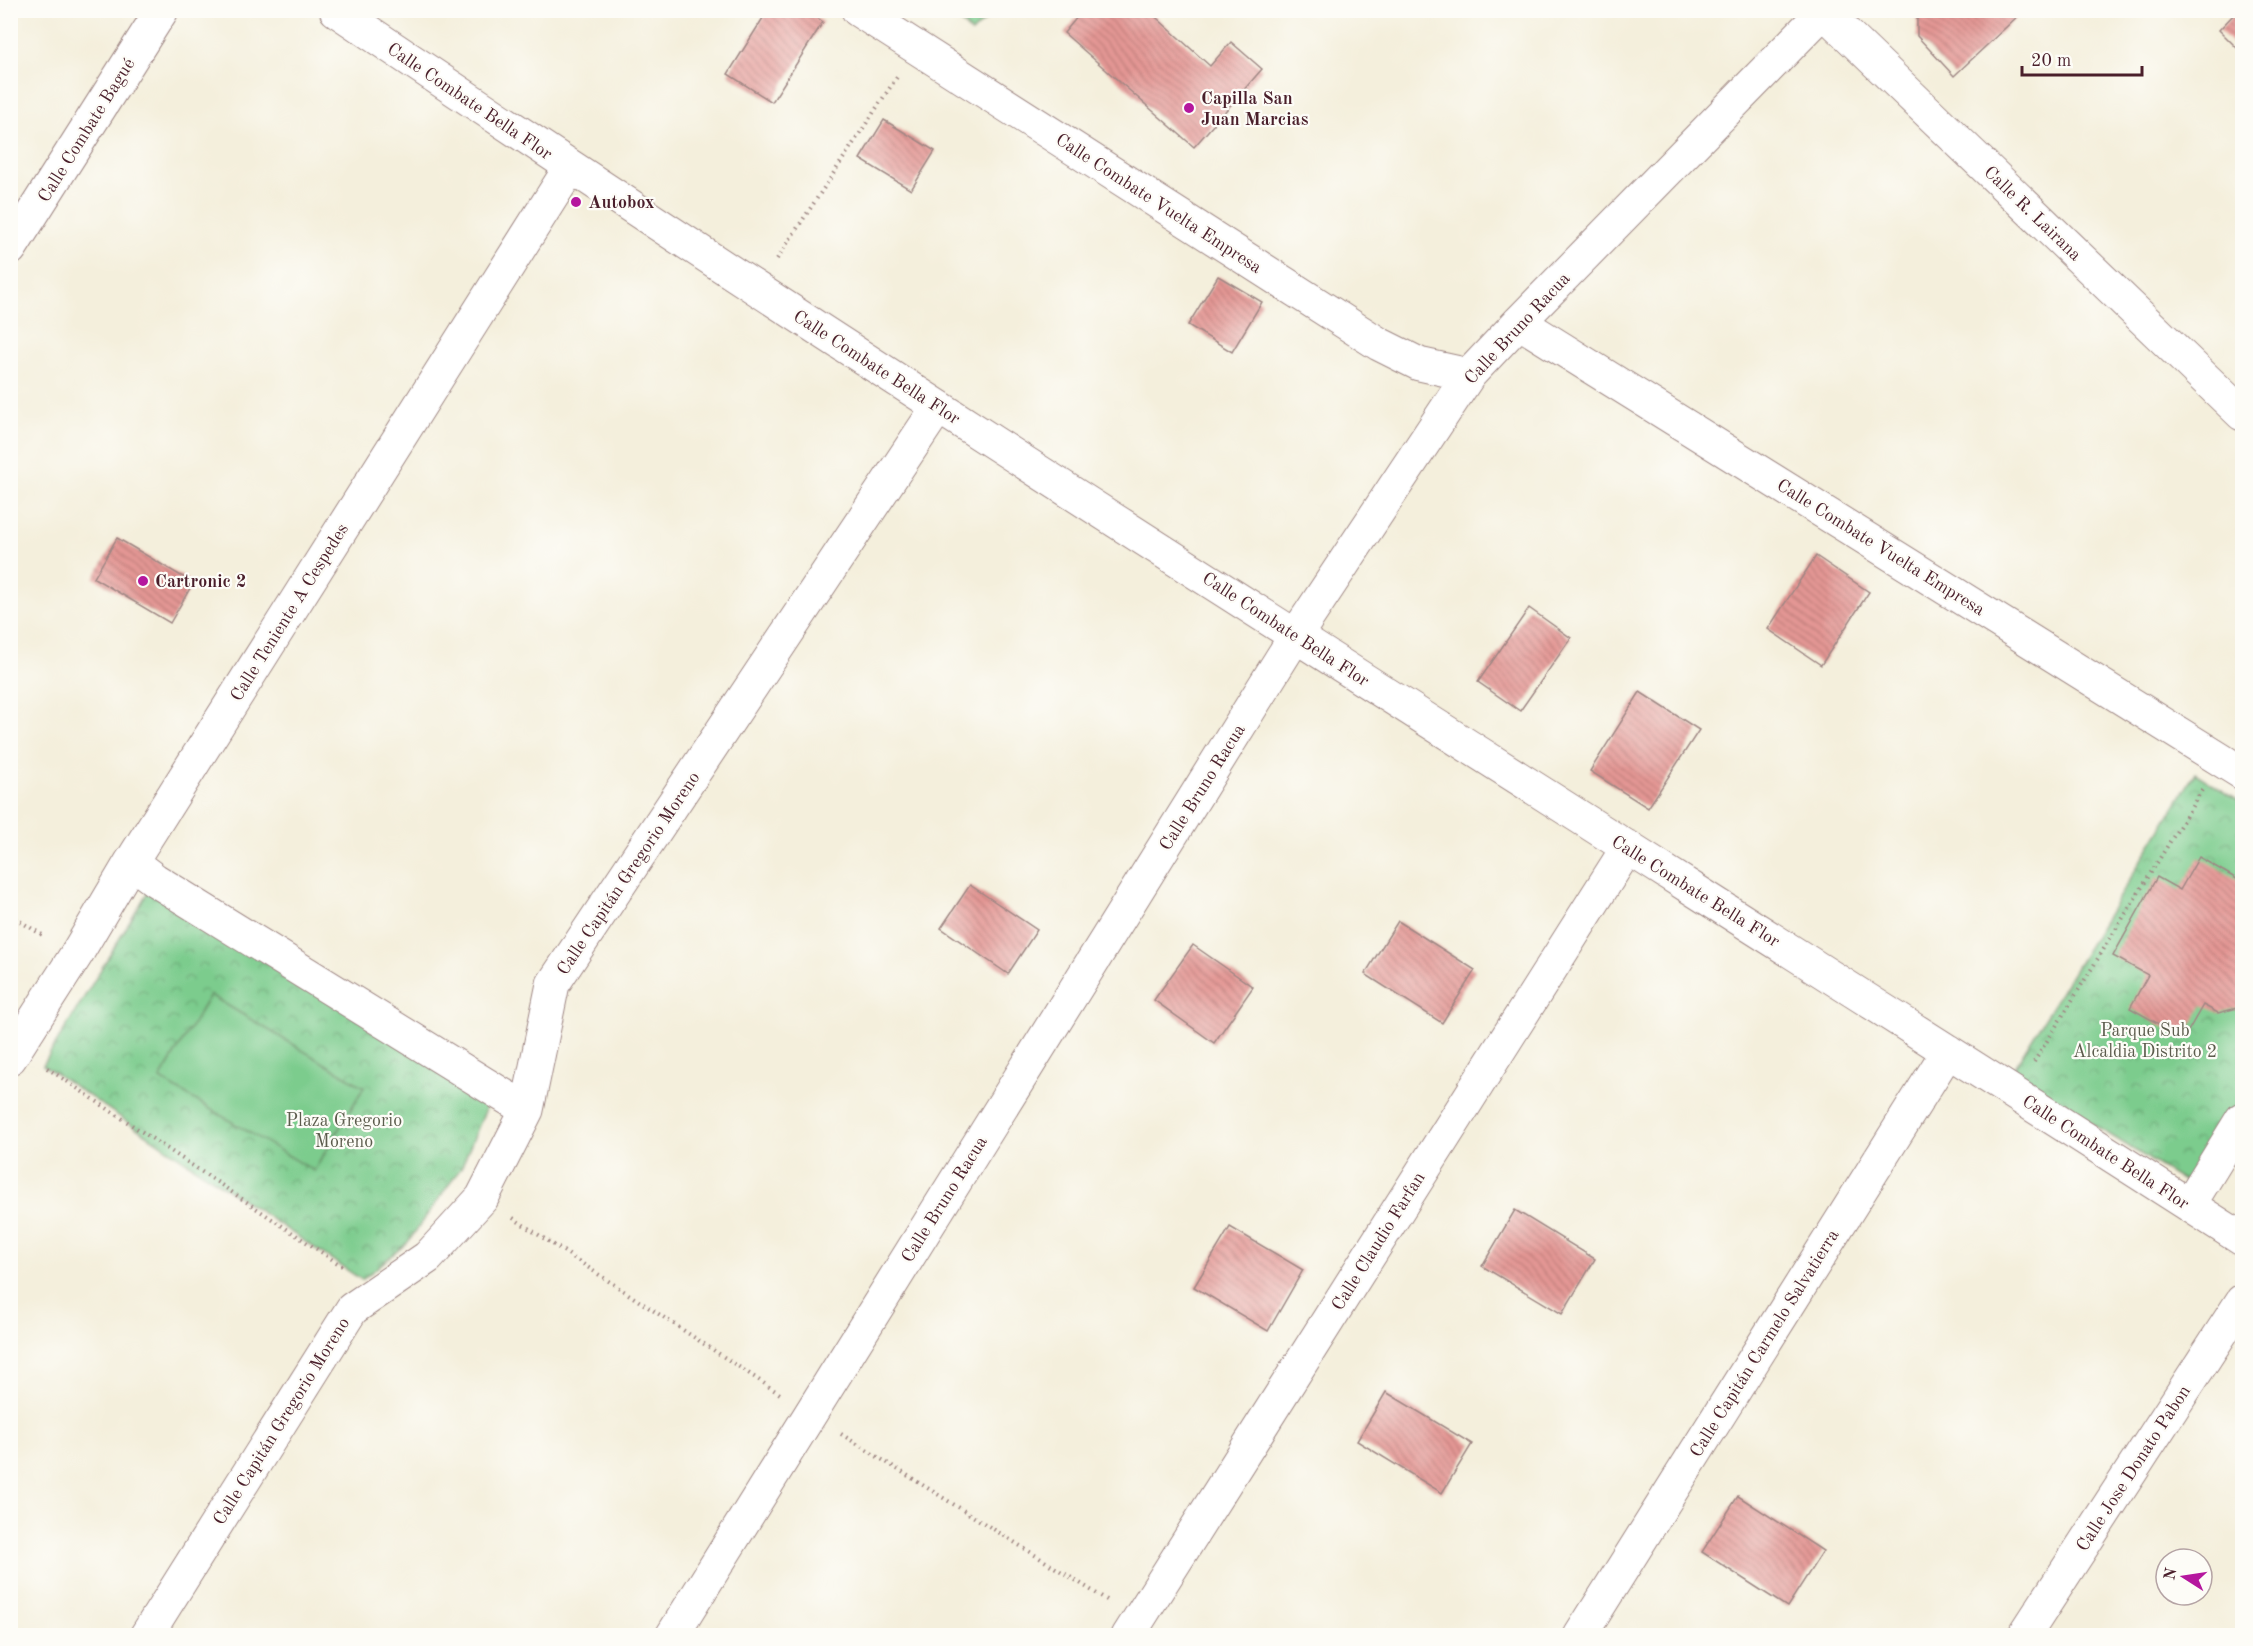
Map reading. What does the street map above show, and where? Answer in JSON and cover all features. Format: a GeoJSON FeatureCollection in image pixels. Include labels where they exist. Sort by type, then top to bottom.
{"type":"FeatureCollection","features":[{"type":"Feature","properties":{"kind":"street","name":"Calle Combate Bagué"},"geometry":{"type":"LineString","coordinates":[[10,249],[162,10]]}},
{"type":"Feature","properties":{"kind":"street","name":"Calle Combate Bella Flor"},"geometry":{"type":"LineString","coordinates":[[336,10],[570,168],[938,407],[2242,1239]]}},
{"type":"Feature","properties":{"kind":"street","name":"Calle Combate Vuelta Empresa"},"geometry":{"type":"LineString","coordinates":[[858,10],[1379,344],[1419,364],[1469,375]]}},
{"type":"Feature","properties":{"kind":"street","name":"Calle Bruno Racua"},"geometry":{"type":"LineString","coordinates":[[672,1635],[1296,635],[1469,375],[1824,11]]}},
{"type":"Feature","properties":{"kind":"street","name":"Calle R. Lairana"},"geometry":{"type":"LineString","coordinates":[[1824,11],[2242,414]]}},
{"type":"Feature","properties":{"kind":"street","name":"Calle Teniente A Cespedes"},"geometry":{"type":"LineString","coordinates":[[14,1053],[131,862],[570,168]]}},
{"type":"Feature","properties":{"kind":"street","name":"Calle Combate Vuelta Empresa"},"geometry":{"type":"LineString","coordinates":[[1519,322],[2232,766]]}},
{"type":"Feature","properties":{"kind":"street","name":"Calle Capitán Gregorio Moreno"},"geometry":{"type":"LineString","coordinates":[[146,1635],[352,1309],[428,1257],[482,1198],[527,1110],[554,984],[938,407]]}},
{"type":"Feature","properties":{"kind":"street","name":"Calle Claudio Farfan"},"geometry":{"type":"LineString","coordinates":[[1128,1635],[1628,847]]}},
{"type":"Feature","properties":{"kind":"street"},"geometry":{"type":"LineString","coordinates":[[131,862],[165,886],[527,1110]]}},
{"type":"Feature","properties":{"kind":"street","name":"Calle Capitán Carmelo Salvatierra"},"geometry":{"type":"LineString","coordinates":[[1580,1635],[1948,1051]]}},
{"type":"Feature","properties":{"kind":"street"},"geometry":{"type":"LineString","coordinates":[[2189,1205],[2242,1119]]}},
{"type":"Feature","properties":{"kind":"street","name":"Calle Jose Donato Pabon"},"geometry":{"type":"LineString","coordinates":[[2024,1635],[2242,1301]]}},
{"type":"Feature","properties":{"kind":"path"},"geometry":{"type":"LineString","coordinates":[[757,290],[917,47]]}},
{"type":"Feature","properties":{"kind":"path"},"geometry":{"type":"LineString","coordinates":[[2015,1094],[2232,766]]}},
{"type":"Feature","properties":{"kind":"path"},"geometry":{"type":"LineString","coordinates":[[14,1053],[379,1290]]}},
{"type":"Feature","properties":{"kind":"green space"},"geometry":{"type":"Polygon","coordinates":[[[949,11],[994,11],[972,33],[949,11]]]}},
{"type":"Feature","properties":{"kind":"green space","name":"Parque Sub Alcaldia Distrito 2"},"geometry":{"type":"Polygon","coordinates":[[[2195,773],[2242,803],[2242,1148],[2198,1190],[2011,1073],[2195,773]]]}},
{"type":"Feature","properties":{"kind":"green space","name":"Plaza Gregorio Moreno"},"geometry":{"type":"Polygon","coordinates":[[[155,880],[494,1090],[461,1168],[408,1242],[362,1280],[43,1065],[155,880]]]}},
{"type":"Feature","properties":{"kind":"green space"},"geometry":{"type":"Polygon","coordinates":[[[210,995],[364,1087],[314,1171],[160,1079],[210,995]]]}},
{"type":"Feature","properties":{"kind":"building"},"geometry":{"type":"Polygon","coordinates":[[[768,10],[806,10],[823,22],[772,102],[728,74],[768,10]]]}},
{"type":"Feature","properties":{"kind":"building","name":"Capilla San Juan Marcias"},"geometry":{"type":"Polygon","coordinates":[[[1083,10],[1148,10],[1210,66],[1231,42],[1262,69],[1194,147],[1064,33],[1083,10]]]}},
{"type":"Feature","properties":{"kind":"building"},"geometry":{"type":"Polygon","coordinates":[[[1921,10],[2016,10],[2020,14],[1954,76],[1917,36],[1917,20],[1921,10]]]}},
{"type":"Feature","properties":{"kind":"building"},"geometry":{"type":"Polygon","coordinates":[[[2238,10],[2242,10],[2242,53],[2219,30],[2238,10]]]}},
{"type":"Feature","properties":{"kind":"building"},"geometry":{"type":"Polygon","coordinates":[[[884,120],[935,151],[911,190],[860,159],[884,120]]]}},
{"type":"Feature","properties":{"kind":"building"},"geometry":{"type":"Polygon","coordinates":[[[1218,276],[1262,302],[1232,352],[1188,325],[1218,276]]]}},
{"type":"Feature","properties":{"kind":"building","name":"Cartronic 2"},"geometry":{"type":"Polygon","coordinates":[[[117,538],[193,583],[170,623],[94,578],[117,538]]]}},
{"type":"Feature","properties":{"kind":"building"},"geometry":{"type":"Polygon","coordinates":[[[1816,556],[1869,592],[1821,665],[1768,629],[1816,556]]]}},
{"type":"Feature","properties":{"kind":"building"},"geometry":{"type":"Polygon","coordinates":[[[1529,608],[1571,638],[1520,711],[1478,682],[1529,608]]]}},
{"type":"Feature","properties":{"kind":"building"},"geometry":{"type":"Polygon","coordinates":[[[1640,692],[1699,730],[1648,808],[1590,771],[1640,692]]]}},
{"type":"Feature","properties":{"kind":"building"},"geometry":{"type":"Polygon","coordinates":[[[2199,857],[2242,882],[2242,999],[2237,1008],[2218,1013],[2203,1005],[2184,1038],[2130,1008],[2148,975],[2113,956],[2157,877],[2180,890],[2199,857]]]}},
{"type":"Feature","properties":{"kind":"building"},"geometry":{"type":"Polygon","coordinates":[[[970,885],[1037,930],[1008,974],[941,928],[970,885]]]}},
{"type":"Feature","properties":{"kind":"building"},"geometry":{"type":"Polygon","coordinates":[[[1398,921],[1475,970],[1442,1023],[1365,974],[1398,921]]]}},
{"type":"Feature","properties":{"kind":"building"},"geometry":{"type":"Polygon","coordinates":[[[1193,945],[1253,987],[1214,1043],[1154,1000],[1193,945]]]}},
{"type":"Feature","properties":{"kind":"building"},"geometry":{"type":"Polygon","coordinates":[[[1515,1210],[1595,1259],[1562,1314],[1482,1266],[1515,1210]]]}},
{"type":"Feature","properties":{"kind":"building"},"geometry":{"type":"Polygon","coordinates":[[[1230,1227],[1303,1270],[1268,1331],[1194,1287],[1230,1227]]]}},
{"type":"Feature","properties":{"kind":"building"},"geometry":{"type":"Polygon","coordinates":[[[1386,1392],[1472,1444],[1442,1493],[1357,1441],[1386,1392]]]}},
{"type":"Feature","properties":{"kind":"building"},"geometry":{"type":"Polygon","coordinates":[[[1738,1496],[1823,1551],[1787,1607],[1702,1552],[1738,1496]]]}},
{"type":"Feature","properties":{"kind":"place","name":"Capilla San Juan Marcias"},"geometry":{"type":"Point","coordinates":[1189,108]}},
{"type":"Feature","properties":{"kind":"place","name":"Autobox"},"geometry":{"type":"Point","coordinates":[576,202]}},
{"type":"Feature","properties":{"kind":"place","name":"Cartronic 2"},"geometry":{"type":"Point","coordinates":[143,581]}}]}
